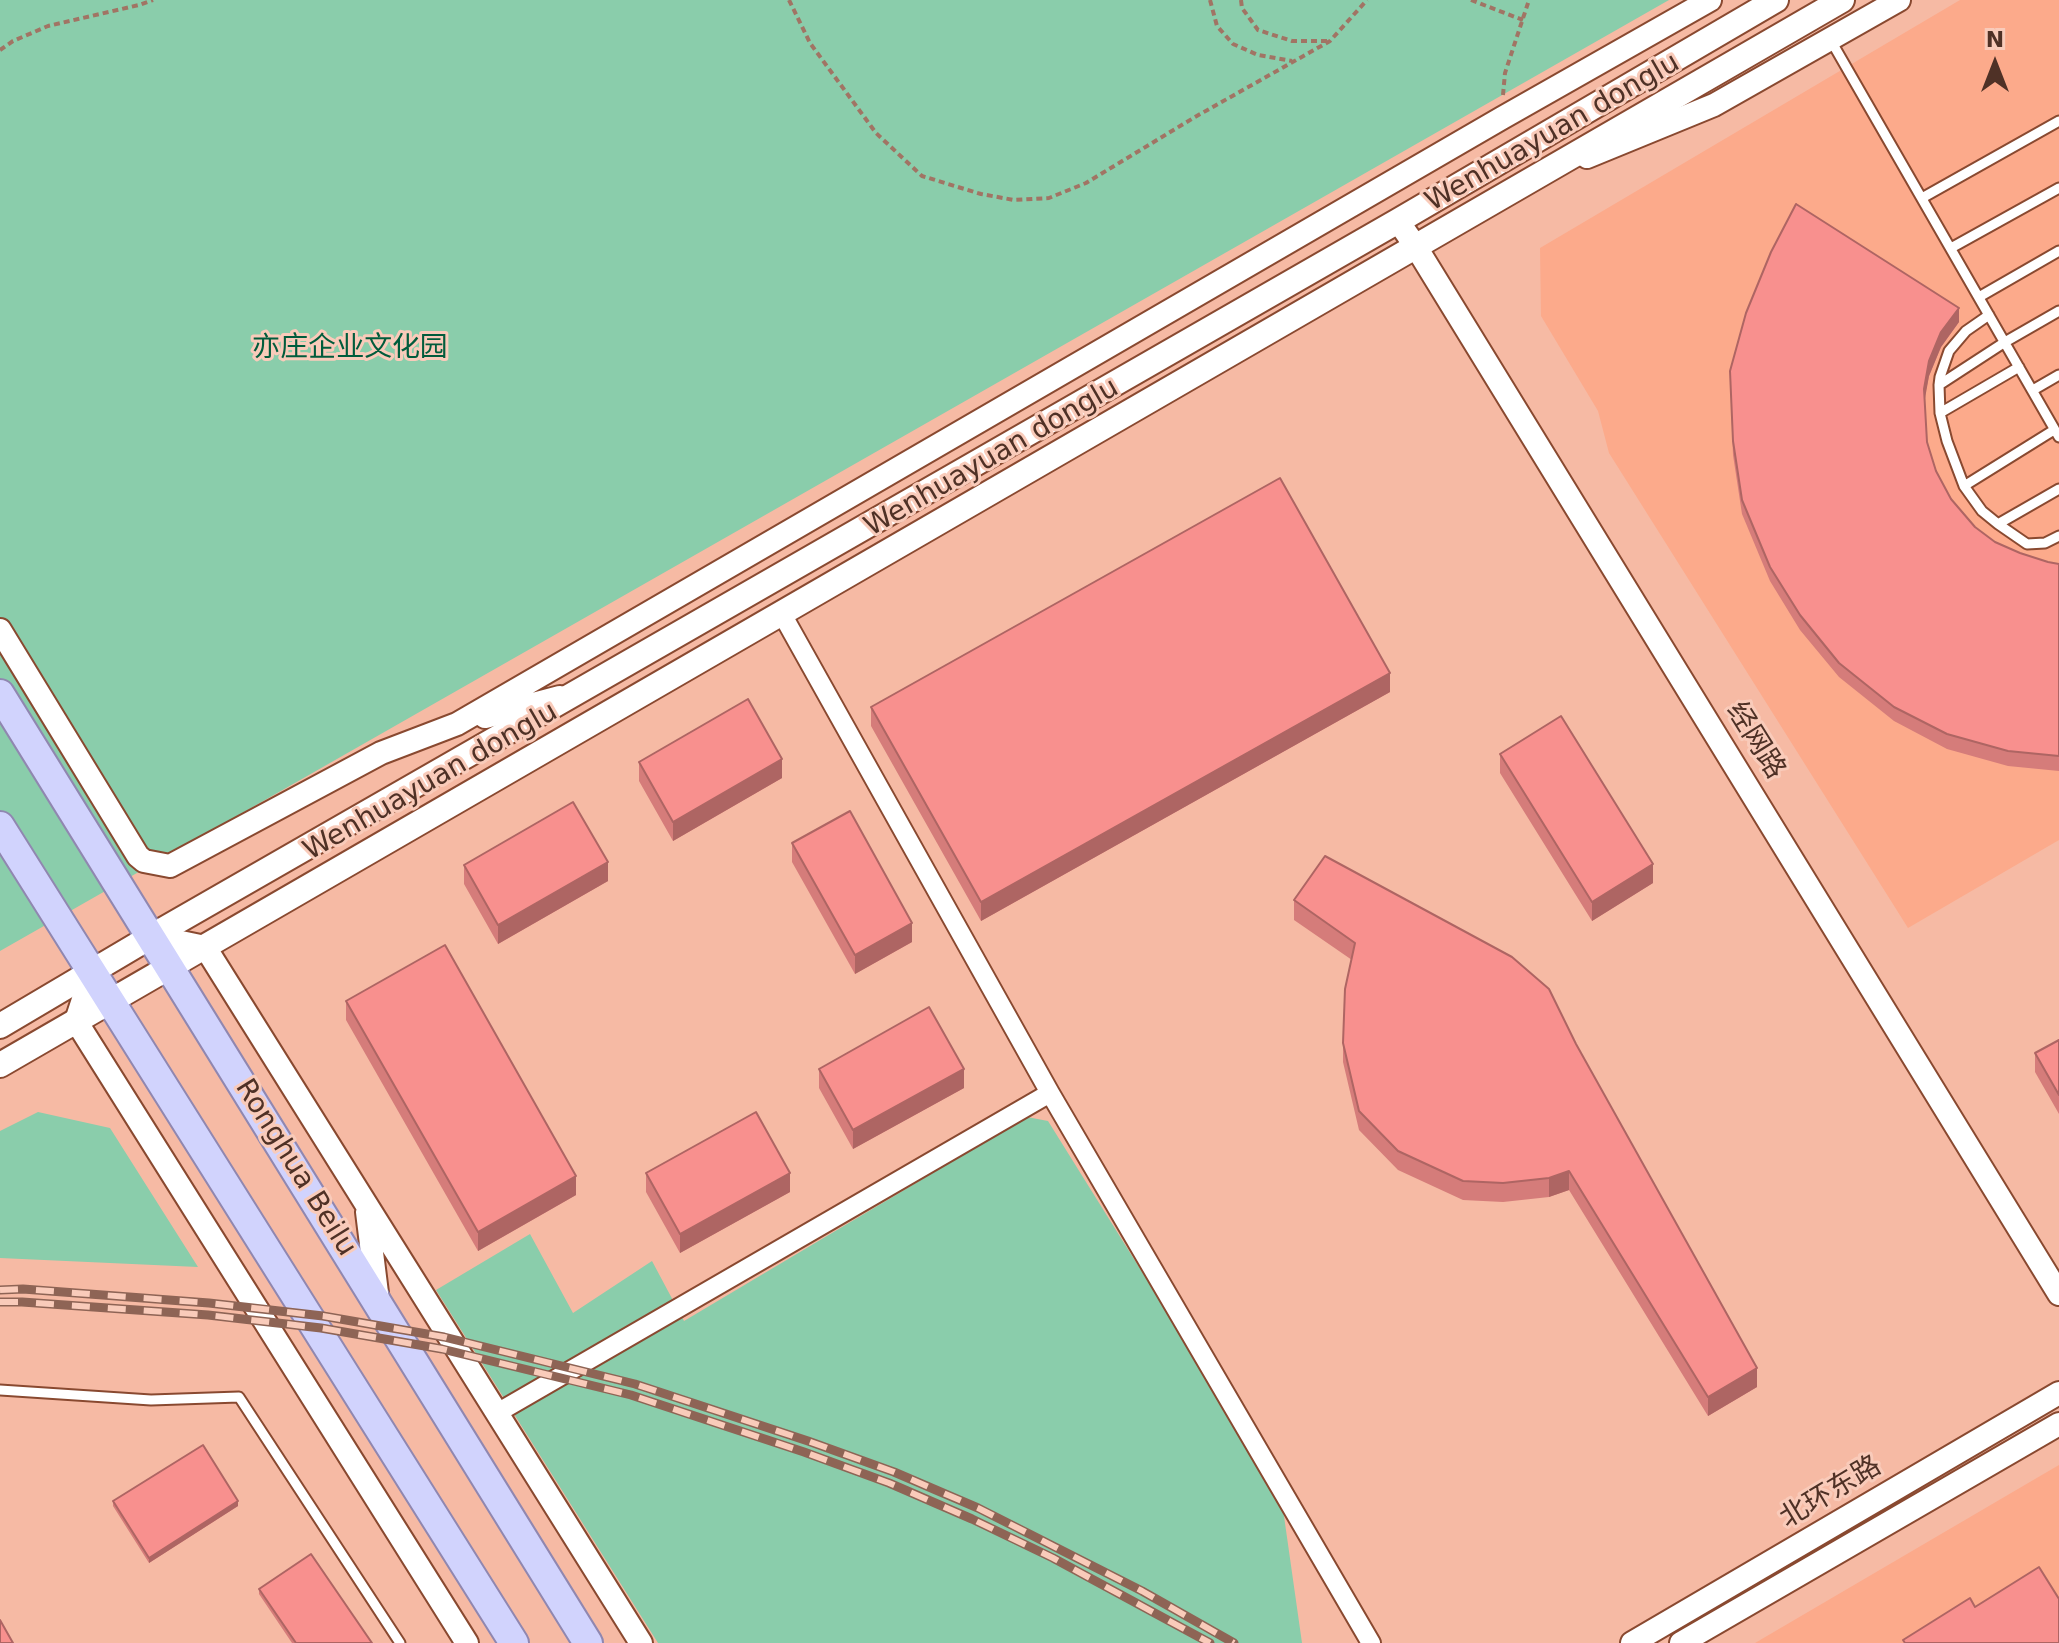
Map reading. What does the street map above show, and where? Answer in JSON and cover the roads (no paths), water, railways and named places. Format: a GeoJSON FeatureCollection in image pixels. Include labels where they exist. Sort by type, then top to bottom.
{"type":"FeatureCollection","features":[{"type":"Feature","properties":{"kind":"main road","name":"Wenhuayuan donglu"},"geometry":{"type":"LineString","coordinates":[[0,1026],[1398,221],[1756,8],[1776,0]]}},
{"type":"Feature","properties":{"kind":"main road","name":"Wenhuayuan donglu"},"geometry":{"type":"LineString","coordinates":[[0,1065],[1842,0]]}},
{"type":"Feature","properties":{"kind":"main road","name":"Ronghua Beilu"},"geometry":{"type":"LineString","coordinates":[[0,694],[588,1643]]}},
{"type":"Feature","properties":{"kind":"main road"},"geometry":{"type":"LineString","coordinates":[[0,826],[514,1643]]}},
{"type":"Feature","properties":{"kind":"street"},"geometry":{"type":"LineString","coordinates":[[457,724],[1710,0]]}},
{"type":"Feature","properties":{"kind":"street"},"geometry":{"type":"LineString","coordinates":[[1534,179],[1714,105],[1899,0]]}},
{"type":"Feature","properties":{"kind":"street","name":"经网路"},"geometry":{"type":"LineString","coordinates":[[1398,221],[2059,1294]]}},
{"type":"Feature","properties":{"kind":"street"},"geometry":{"type":"LineString","coordinates":[[782,614],[1050,1093],[1371,1643]]}},
{"type":"Feature","properties":{"kind":"street"},"geometry":{"type":"LineString","coordinates":[[0,630],[138,856],[144,861],[170,866],[381,753],[457,724],[576,693]]}},
{"type":"Feature","properties":{"kind":"street"},"geometry":{"type":"LineString","coordinates":[[152,936],[205,947],[641,1643]]}},
{"type":"Feature","properties":{"kind":"street"},"geometry":{"type":"LineString","coordinates":[[92,972],[76,1021],[467,1643]]}},
{"type":"Feature","properties":{"kind":"street"},"geometry":{"type":"LineString","coordinates":[[497,1413],[1050,1093]]}},
{"type":"Feature","properties":{"kind":"street"},"geometry":{"type":"LineString","coordinates":[[366,1205],[378,1302]]}},
{"type":"Feature","properties":{"kind":"street","name":"北环东路"},"geometry":{"type":"LineString","coordinates":[[1639,1641],[2059,1393]]}},
{"type":"Feature","properties":{"kind":"street","name":"北环东路"},"geometry":{"type":"LineString","coordinates":[[1681,1643],[2059,1424]]}},
{"type":"Feature","properties":{"kind":"lane"},"geometry":{"type":"LineString","coordinates":[[1830,39],[2057,436],[1964,486]]}},
{"type":"Feature","properties":{"kind":"lane"},"geometry":{"type":"LineString","coordinates":[[1922,198],[2059,121]]}},
{"type":"Feature","properties":{"kind":"lane"},"geometry":{"type":"LineString","coordinates":[[1951,248],[2059,188]]}},
{"type":"Feature","properties":{"kind":"lane"},"geometry":{"type":"LineString","coordinates":[[1979,297],[2059,251]]}},
{"type":"Feature","properties":{"kind":"lane"},"geometry":{"type":"LineString","coordinates":[[1939,385],[2059,311]]}},
{"type":"Feature","properties":{"kind":"lane"},"geometry":{"type":"LineString","coordinates":[[1989,315],[1966,331],[1949,351],[1940,377],[1940,413],[1947,441],[1964,486],[1982,511],[2027,544],[2045,543],[2059,536]]}},
{"type":"Feature","properties":{"kind":"lane"},"geometry":{"type":"LineString","coordinates":[[1940,413],[2019,367]]}},
{"type":"Feature","properties":{"kind":"lane"},"geometry":{"type":"LineString","coordinates":[[2033,390],[2059,375]]}},
{"type":"Feature","properties":{"kind":"lane"},"geometry":{"type":"LineString","coordinates":[[1998,524],[2059,489]]}},
{"type":"Feature","properties":{"kind":"lane"},"geometry":{"type":"LineString","coordinates":[[0,1390],[151,1400],[239,1397],[400,1643]]}},
{"type":"Feature","properties":{"kind":"railway"},"geometry":{"type":"LineString","coordinates":[[0,1290],[23,1289],[209,1303],[323,1316],[444,1337],[635,1384],[894,1472],[978,1508],[1142,1591],[1234,1643]]}},
{"type":"Feature","properties":{"kind":"railway"},"geometry":{"type":"LineString","coordinates":[[0,1302],[208,1315],[321,1328],[442,1349],[631,1395],[889,1483],[1053,1558],[1210,1643]]}},
{"type":"Feature","properties":{"kind":"park label","name":"亦庄企业文化园"},"geometry":{"type":"Point","coordinates":[350,349]}}]}
